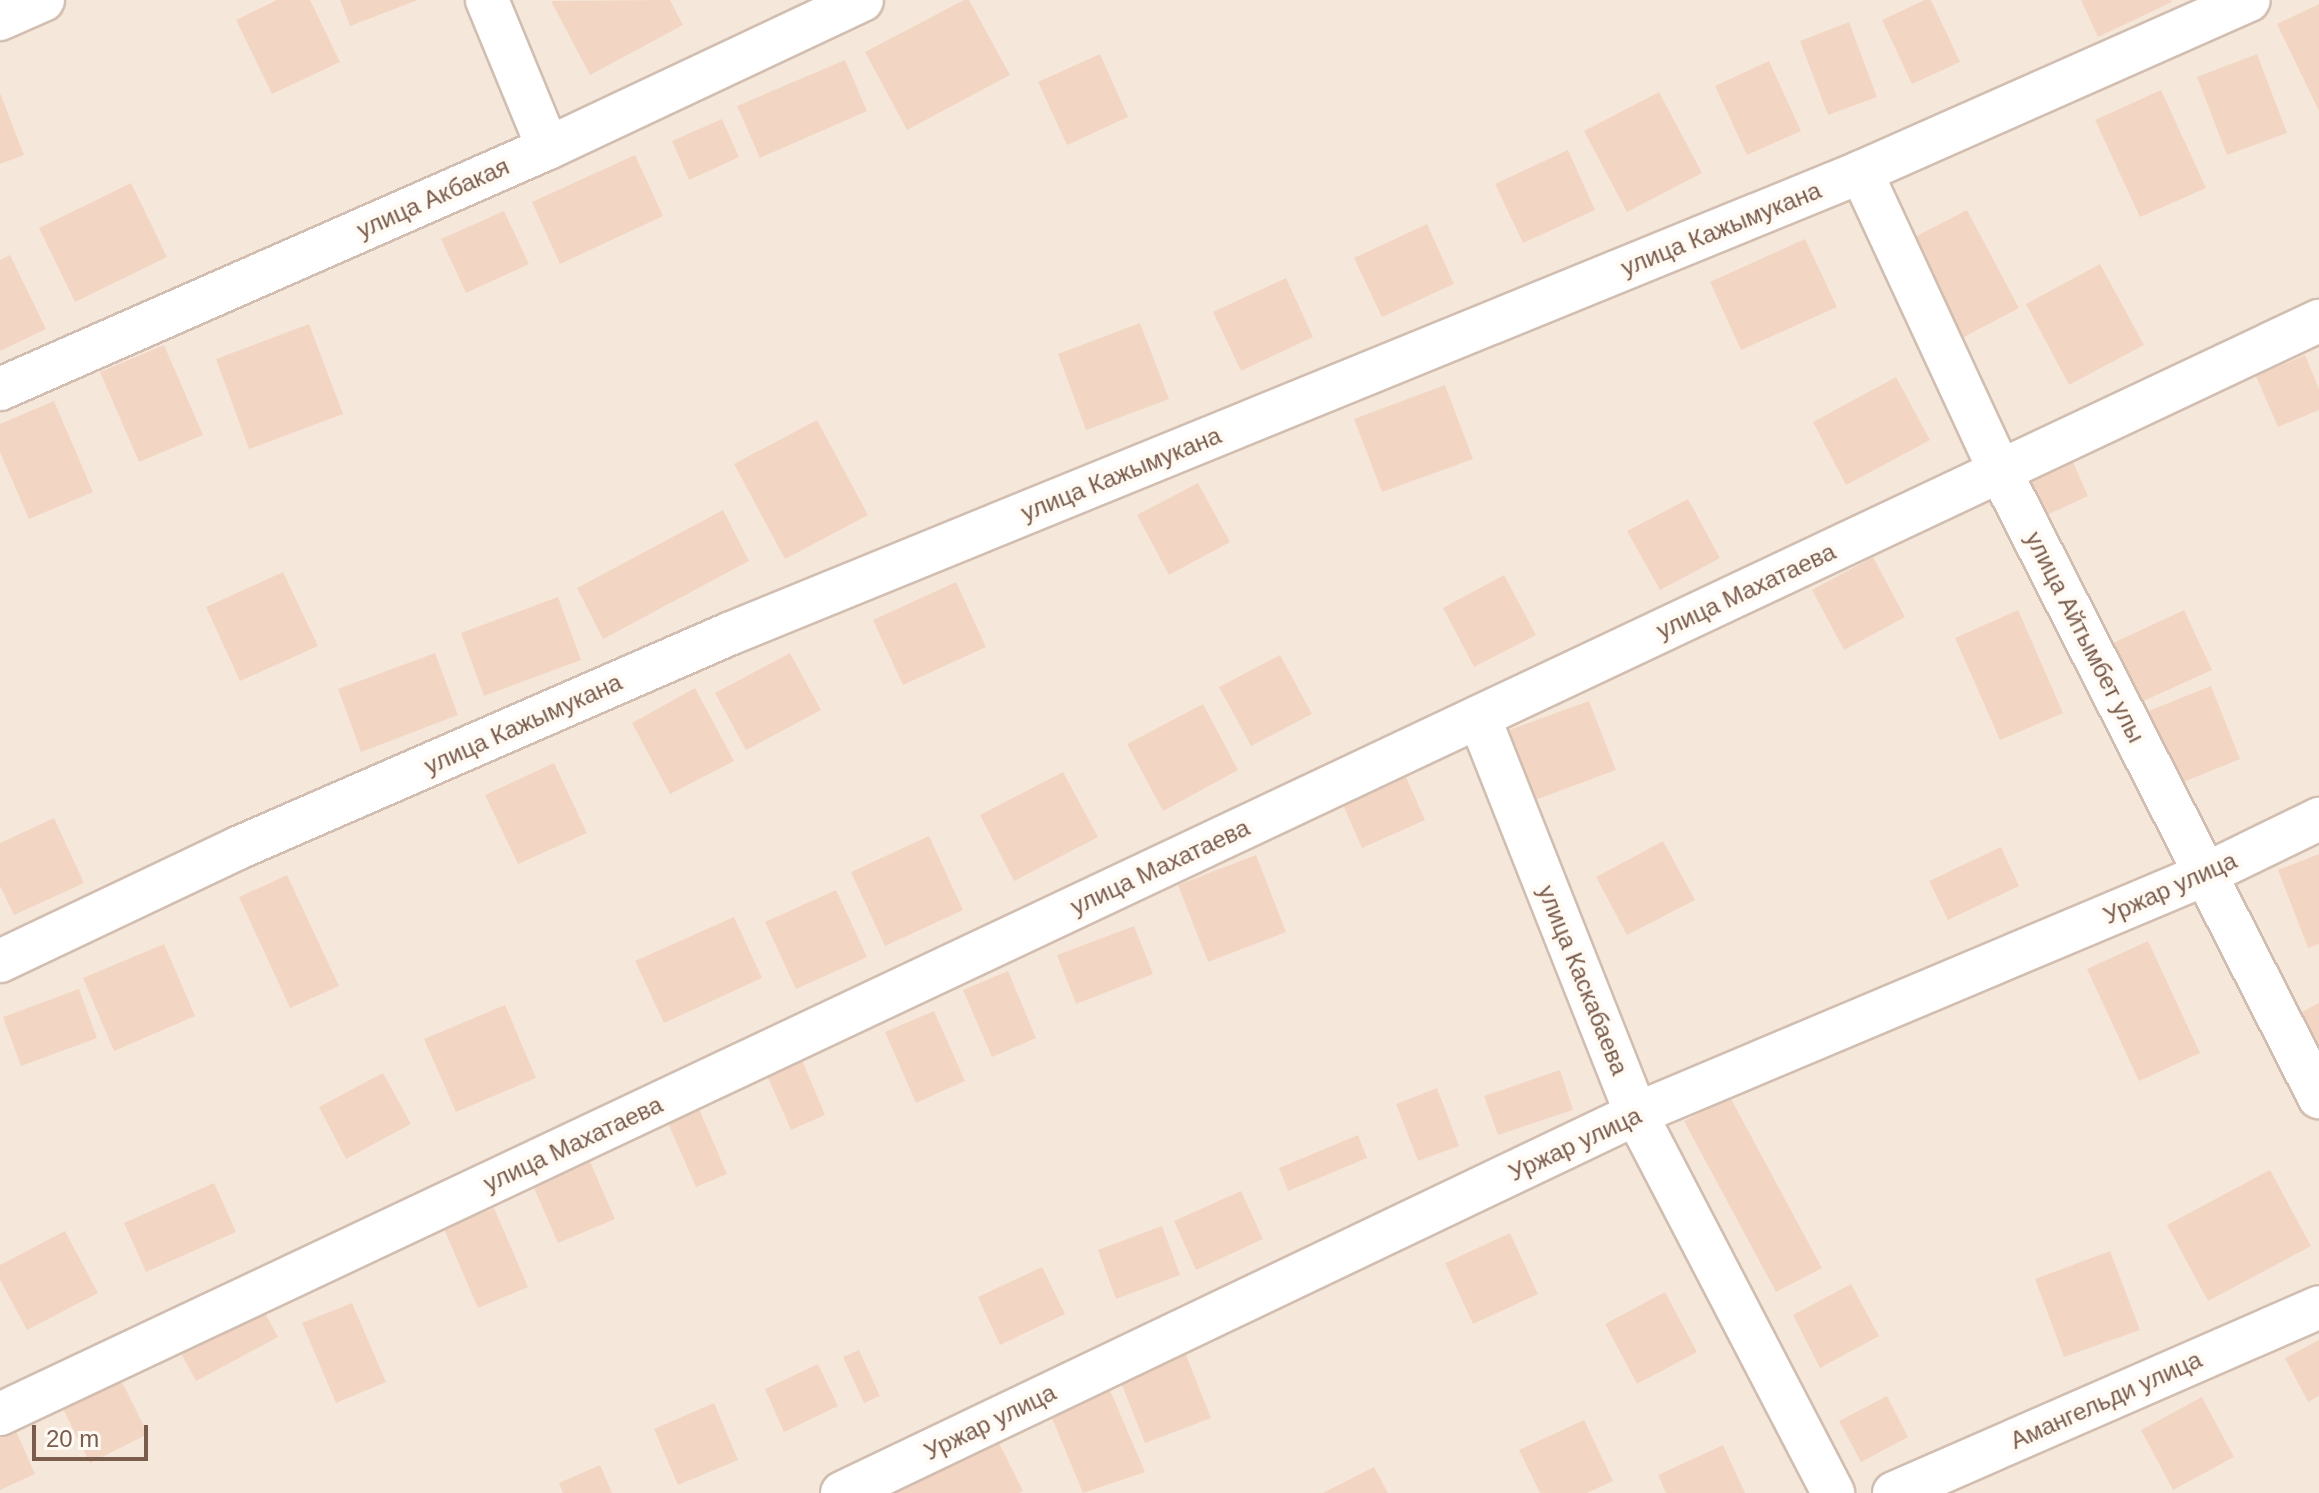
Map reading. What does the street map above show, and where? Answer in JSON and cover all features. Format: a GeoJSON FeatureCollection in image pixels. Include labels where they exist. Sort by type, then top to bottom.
{"type":"FeatureCollection","features":[{"type":"Feature","properties":{"kind":"street"},"geometry":{"type":"LineString","coordinates":[[0,19],[43,0]]}},
{"type":"Feature","properties":{"kind":"street"},"geometry":{"type":"LineString","coordinates":[[487,0],[548,148]]}},
{"type":"Feature","properties":{"kind":"street","name":"улица Акбакая"},"geometry":{"type":"LineString","coordinates":[[0,389],[548,148],[862,0]]}},
{"type":"Feature","properties":{"kind":"street","name":"улица Кажымукана"},"geometry":{"type":"LineString","coordinates":[[0,961],[238,848],[729,634],[1861,172],[2249,0]]}},
{"type":"Feature","properties":{"kind":"street","name":"улица Айтымбет улы"},"geometry":{"type":"LineString","coordinates":[[1861,172],[2000,471],[2319,1097]]}},
{"type":"Feature","properties":{"kind":"street","name":"улица Махатаева"},"geometry":{"type":"LineString","coordinates":[[0,1414],[2319,321]]}},
{"type":"Feature","properties":{"kind":"street","name":"улица Каскабаева"},"geometry":{"type":"LineString","coordinates":[[1479,717],[1636,1114],[1833,1493]]}},
{"type":"Feature","properties":{"kind":"street","name":"Уржар улица"},"geometry":{"type":"LineString","coordinates":[[842,1493],[1636,1114],[2206,874],[2319,819]]}},
{"type":"Feature","properties":{"kind":"street","name":"Амангельди улица"},"geometry":{"type":"LineString","coordinates":[[1894,1493],[2319,1307]]}},
{"type":"Feature","properties":{"kind":"shaded area"},"geometry":{"type":"Polygon","coordinates":[[[0,0],[2319,0],[2319,1493],[0,1493],[0,0]]]}},
{"type":"Feature","properties":{"kind":"building"},"geometry":{"type":"Polygon","coordinates":[[[277,0],[310,0],[340,62],[272,94],[236,20],[277,0]]]}},
{"type":"Feature","properties":{"kind":"building"},"geometry":{"type":"Polygon","coordinates":[[[340,0],[418,0],[350,26],[340,0]]]}},
{"type":"Feature","properties":{"kind":"building"},"geometry":{"type":"Polygon","coordinates":[[[670,0],[683,25],[590,75],[551,1],[670,0]]]}},
{"type":"Feature","properties":{"kind":"building"},"geometry":{"type":"Polygon","coordinates":[[[969,0],[1010,75],[907,130],[865,52],[969,0]]]}},
{"type":"Feature","properties":{"kind":"building"},"geometry":{"type":"Polygon","coordinates":[[[1931,0],[1960,62],[1912,84],[1882,20],[1931,0]]]}},
{"type":"Feature","properties":{"kind":"building"},"geometry":{"type":"Polygon","coordinates":[[[2081,0],[2170,0],[2172,2],[2098,37],[2081,0]]]}},
{"type":"Feature","properties":{"kind":"building"},"geometry":{"type":"Polygon","coordinates":[[[2319,4],[2319,111],[2277,24],[2319,4]]]}},
{"type":"Feature","properties":{"kind":"building"},"geometry":{"type":"Polygon","coordinates":[[[1849,22],[1877,97],[1828,115],[1800,41],[1849,22]]]}},
{"type":"Feature","properties":{"kind":"building"},"geometry":{"type":"Polygon","coordinates":[[[1100,54],[1128,117],[1067,145],[1038,82],[1100,54]]]}},
{"type":"Feature","properties":{"kind":"building"},"geometry":{"type":"Polygon","coordinates":[[[2257,54],[2287,133],[2227,155],[2197,77],[2257,54]]]}},
{"type":"Feature","properties":{"kind":"building"},"geometry":{"type":"Polygon","coordinates":[[[845,60],[867,111],[760,158],[737,106],[845,60]]]}},
{"type":"Feature","properties":{"kind":"building"},"geometry":{"type":"Polygon","coordinates":[[[1769,61],[1801,131],[1747,155],[1715,86],[1769,61]]]}},
{"type":"Feature","properties":{"kind":"building"},"geometry":{"type":"Polygon","coordinates":[[[2161,90],[2206,188],[2140,217],[2095,120],[2161,90]]]}},
{"type":"Feature","properties":{"kind":"building"},"geometry":{"type":"Polygon","coordinates":[[[1659,92],[1702,173],[1627,212],[1584,131],[1659,92]]]}},
{"type":"Feature","properties":{"kind":"building"},"geometry":{"type":"Polygon","coordinates":[[[0,93],[24,155],[0,164],[0,93]]]}},
{"type":"Feature","properties":{"kind":"building"},"geometry":{"type":"Polygon","coordinates":[[[722,119],[739,157],[689,180],[672,141],[722,119]]]}},
{"type":"Feature","properties":{"kind":"building"},"geometry":{"type":"Polygon","coordinates":[[[1568,150],[1595,210],[1523,243],[1495,184],[1568,150]]]}},
{"type":"Feature","properties":{"kind":"building"},"geometry":{"type":"Polygon","coordinates":[[[635,155],[663,216],[560,264],[532,202],[635,155]]]}},
{"type":"Feature","properties":{"kind":"building"},"geometry":{"type":"Polygon","coordinates":[[[131,183],[167,257],[75,302],[39,228],[131,183]]]}},
{"type":"Feature","properties":{"kind":"building"},"geometry":{"type":"Polygon","coordinates":[[[1967,210],[2019,308],[1962,338],[1909,240],[1967,210]]]}},
{"type":"Feature","properties":{"kind":"building"},"geometry":{"type":"Polygon","coordinates":[[[504,211],[529,264],[466,293],[441,239],[504,211]]]}},
{"type":"Feature","properties":{"kind":"building"},"geometry":{"type":"Polygon","coordinates":[[[1427,224],[1454,284],[1382,317],[1354,258],[1427,224]]]}},
{"type":"Feature","properties":{"kind":"building"},"geometry":{"type":"Polygon","coordinates":[[[1805,239],[1837,307],[1741,350],[1710,282],[1805,239]]]}},
{"type":"Feature","properties":{"kind":"building"},"geometry":{"type":"Polygon","coordinates":[[[10,255],[46,329],[0,351],[0,260],[10,255]]]}},
{"type":"Feature","properties":{"kind":"building"},"geometry":{"type":"Polygon","coordinates":[[[2100,264],[2144,345],[2069,385],[2026,304],[2100,264]]]}},
{"type":"Feature","properties":{"kind":"building"},"geometry":{"type":"Polygon","coordinates":[[[1286,278],[1313,337],[1241,371],[1213,312],[1286,278]]]}},
{"type":"Feature","properties":{"kind":"building"},"geometry":{"type":"Polygon","coordinates":[[[1140,323],[1169,399],[1086,430],[1058,354],[1140,323]]]}},
{"type":"Feature","properties":{"kind":"building"},"geometry":{"type":"Polygon","coordinates":[[[309,324],[343,414],[249,449],[216,359],[309,324]]]}},
{"type":"Feature","properties":{"kind":"building"},"geometry":{"type":"Polygon","coordinates":[[[164,345],[203,435],[139,462],[100,372],[164,345]]]}},
{"type":"Feature","properties":{"kind":"building"},"geometry":{"type":"Polygon","coordinates":[[[2305,355],[2319,389],[2319,410],[2278,427],[2256,376],[2305,355]]]}},
{"type":"Feature","properties":{"kind":"building"},"geometry":{"type":"Polygon","coordinates":[[[1896,377],[1930,440],[1846,485],[1813,422],[1896,377]]]}},
{"type":"Feature","properties":{"kind":"building"},"geometry":{"type":"Polygon","coordinates":[[[1445,385],[1473,459],[1382,492],[1354,419],[1445,385]]]}},
{"type":"Feature","properties":{"kind":"building"},"geometry":{"type":"Polygon","coordinates":[[[54,401],[93,492],[29,519],[0,452],[0,424],[54,401]]]}},
{"type":"Feature","properties":{"kind":"building"},"geometry":{"type":"Polygon","coordinates":[[[817,420],[868,515],[785,559],[734,464],[817,420]]]}},
{"type":"Feature","properties":{"kind":"building"},"geometry":{"type":"Polygon","coordinates":[[[2073,462],[2088,496],[2038,519],[2023,485],[2073,462]]]}},
{"type":"Feature","properties":{"kind":"building"},"geometry":{"type":"Polygon","coordinates":[[[1198,483],[1230,542],[1169,575],[1137,515],[1198,483]]]}},
{"type":"Feature","properties":{"kind":"building"},"geometry":{"type":"Polygon","coordinates":[[[1688,499],[1720,558],[1660,590],[1627,531],[1688,499]]]}},
{"type":"Feature","properties":{"kind":"building"},"geometry":{"type":"Polygon","coordinates":[[[723,510],[749,561],[603,639],[577,588],[723,510]]]}},
{"type":"Feature","properties":{"kind":"building"},"geometry":{"type":"Polygon","coordinates":[[[1873,557],[1905,617],[1844,650],[1812,590],[1873,557]]]}},
{"type":"Feature","properties":{"kind":"building"},"geometry":{"type":"Polygon","coordinates":[[[283,572],[318,646],[240,681],[206,607],[283,572]]]}},
{"type":"Feature","properties":{"kind":"building"},"geometry":{"type":"Polygon","coordinates":[[[1504,575],[1536,635],[1474,667],[1443,608],[1504,575]]]}},
{"type":"Feature","properties":{"kind":"building"},"geometry":{"type":"Polygon","coordinates":[[[956,582],[986,647],[903,685],[873,620],[956,582]]]}},
{"type":"Feature","properties":{"kind":"building"},"geometry":{"type":"Polygon","coordinates":[[[558,597],[581,660],[484,696],[461,633],[558,597]]]}},
{"type":"Feature","properties":{"kind":"building"},"geometry":{"type":"Polygon","coordinates":[[[2018,610],[2063,713],[2000,740],[1955,638],[2018,610]]]}},
{"type":"Feature","properties":{"kind":"building"},"geometry":{"type":"Polygon","coordinates":[[[2184,610],[2212,670],[2139,703],[2111,644],[2184,610]]]}},
{"type":"Feature","properties":{"kind":"building"},"geometry":{"type":"Polygon","coordinates":[[[435,653],[458,715],[361,752],[338,689],[435,653]]]}},
{"type":"Feature","properties":{"kind":"building"},"geometry":{"type":"Polygon","coordinates":[[[790,653],[821,710],[746,750],[715,693],[790,653]]]}},
{"type":"Feature","properties":{"kind":"building"},"geometry":{"type":"Polygon","coordinates":[[[1280,655],[1312,714],[1251,746],[1219,687],[1280,655]]]}},
{"type":"Feature","properties":{"kind":"building"},"geometry":{"type":"Polygon","coordinates":[[[2211,686],[2240,759],[2171,787],[2141,714],[2211,686]]]}},
{"type":"Feature","properties":{"kind":"building"},"geometry":{"type":"Polygon","coordinates":[[[695,688],[734,761],[670,794],[632,723],[695,688]]]}},
{"type":"Feature","properties":{"kind":"building"},"geometry":{"type":"Polygon","coordinates":[[[1589,701],[1616,770],[1535,800],[1509,730],[1589,701]]]}},
{"type":"Feature","properties":{"kind":"building"},"geometry":{"type":"Polygon","coordinates":[[[1203,704],[1238,770],[1163,811],[1127,744],[1203,704]]]}},
{"type":"Feature","properties":{"kind":"building"},"geometry":{"type":"Polygon","coordinates":[[[554,763],[587,833],[518,864],[485,795],[554,763]]]}},
{"type":"Feature","properties":{"kind":"building"},"geometry":{"type":"Polygon","coordinates":[[[1063,772],[1098,837],[1014,881],[980,815],[1063,772]]]}},
{"type":"Feature","properties":{"kind":"building"},"geometry":{"type":"Polygon","coordinates":[[[1406,777],[1425,820],[1362,848],[1343,805],[1406,777]]]}},
{"type":"Feature","properties":{"kind":"building"},"geometry":{"type":"Polygon","coordinates":[[[54,818],[84,883],[14,915],[0,886],[0,843],[54,818]]]}},
{"type":"Feature","properties":{"kind":"building"},"geometry":{"type":"Polygon","coordinates":[[[929,836],[963,910],[885,946],[851,872],[929,836]]]}},
{"type":"Feature","properties":{"kind":"building"},"geometry":{"type":"Polygon","coordinates":[[[1663,841],[1695,900],[1627,935],[1596,877],[1663,841]]]}},
{"type":"Feature","properties":{"kind":"building"},"geometry":{"type":"Polygon","coordinates":[[[2001,847],[2019,886],[1948,920],[1929,881],[2001,847]]]}},
{"type":"Feature","properties":{"kind":"building"},"geometry":{"type":"Polygon","coordinates":[[[2319,854],[2319,944],[2308,948],[2278,870],[2319,854]]]}},
{"type":"Feature","properties":{"kind":"building"},"geometry":{"type":"Polygon","coordinates":[[[1256,855],[1286,932],[1208,962],[1178,885],[1256,855]]]}},
{"type":"Feature","properties":{"kind":"building"},"geometry":{"type":"Polygon","coordinates":[[[287,875],[339,986],[290,1008],[239,897],[287,875]]]}},
{"type":"Feature","properties":{"kind":"building"},"geometry":{"type":"Polygon","coordinates":[[[836,890],[867,957],[796,989],[765,922],[836,890]]]}},
{"type":"Feature","properties":{"kind":"building"},"geometry":{"type":"Polygon","coordinates":[[[734,917],[762,978],[664,1023],[635,961],[734,917]]]}},
{"type":"Feature","properties":{"kind":"building"},"geometry":{"type":"Polygon","coordinates":[[[1134,926],[1153,974],[1076,1004],[1057,955],[1134,926]]]}},
{"type":"Feature","properties":{"kind":"building"},"geometry":{"type":"Polygon","coordinates":[[[2148,941],[2200,1053],[2139,1081],[2087,969],[2148,941]]]}},
{"type":"Feature","properties":{"kind":"building"},"geometry":{"type":"Polygon","coordinates":[[[164,944],[195,1016],[114,1051],[83,978],[164,944]]]}},
{"type":"Feature","properties":{"kind":"building"},"geometry":{"type":"Polygon","coordinates":[[[1008,971],[1036,1038],[992,1057],[963,990],[1008,971]]]}},
{"type":"Feature","properties":{"kind":"building"},"geometry":{"type":"Polygon","coordinates":[[[79,989],[97,1038],[21,1066],[3,1017],[79,989]]]}},
{"type":"Feature","properties":{"kind":"building"},"geometry":{"type":"Polygon","coordinates":[[[2319,1003],[2319,1047],[2315,1049],[2296,1015],[2319,1003]]]}},
{"type":"Feature","properties":{"kind":"building"},"geometry":{"type":"Polygon","coordinates":[[[505,1005],[536,1078],[456,1112],[424,1039],[505,1005]]]}},
{"type":"Feature","properties":{"kind":"building"},"geometry":{"type":"Polygon","coordinates":[[[934,1011],[965,1081],[916,1103],[885,1032],[934,1011]]]}},
{"type":"Feature","properties":{"kind":"building"},"geometry":{"type":"Polygon","coordinates":[[[801,1058],[825,1115],[791,1130],[766,1073],[801,1058]]]}},
{"type":"Feature","properties":{"kind":"building"},"geometry":{"type":"Polygon","coordinates":[[[1560,1070],[1573,1110],[1498,1135],[1484,1096],[1560,1070]]]}},
{"type":"Feature","properties":{"kind":"building"},"geometry":{"type":"Polygon","coordinates":[[[383,1073],[411,1124],[346,1159],[319,1107],[383,1073]]]}},
{"type":"Feature","properties":{"kind":"building"},"geometry":{"type":"Polygon","coordinates":[[[1437,1088],[1459,1146],[1418,1161],[1396,1104],[1437,1088]]]}},
{"type":"Feature","properties":{"kind":"building"},"geometry":{"type":"Polygon","coordinates":[[[1730,1097],[1822,1268],[1776,1292],[1684,1121],[1730,1097]]]}},
{"type":"Feature","properties":{"kind":"building"},"geometry":{"type":"Polygon","coordinates":[[[699,1109],[727,1174],[696,1187],[668,1123],[699,1109]]]}},
{"type":"Feature","properties":{"kind":"building"},"geometry":{"type":"Polygon","coordinates":[[[1358,1135],[1367,1158],[1288,1191],[1279,1168],[1358,1135]]]}},
{"type":"Feature","properties":{"kind":"building"},"geometry":{"type":"Polygon","coordinates":[[[587,1155],[615,1219],[558,1243],[531,1181],[587,1155]]]}},
{"type":"Feature","properties":{"kind":"building"},"geometry":{"type":"Polygon","coordinates":[[[2270,1170],[2311,1246],[2208,1301],[2167,1225],[2270,1170]]]}},
{"type":"Feature","properties":{"kind":"building"},"geometry":{"type":"Polygon","coordinates":[[[214,1183],[236,1232],[146,1272],[124,1223],[214,1183]]]}},
{"type":"Feature","properties":{"kind":"building"},"geometry":{"type":"Polygon","coordinates":[[[1241,1191],[1263,1239],[1196,1270],[1174,1221],[1241,1191]]]}},
{"type":"Feature","properties":{"kind":"building"},"geometry":{"type":"Polygon","coordinates":[[[494,1208],[528,1287],[478,1308],[444,1229],[494,1208]]]}},
{"type":"Feature","properties":{"kind":"building"},"geometry":{"type":"Polygon","coordinates":[[[1162,1226],[1180,1275],[1116,1299],[1098,1250],[1162,1226]]]}},
{"type":"Feature","properties":{"kind":"building"},"geometry":{"type":"Polygon","coordinates":[[[65,1231],[98,1293],[27,1330],[0,1280],[0,1265],[65,1231]]]}},
{"type":"Feature","properties":{"kind":"building"},"geometry":{"type":"Polygon","coordinates":[[[1510,1233],[1538,1294],[1473,1324],[1445,1263],[1510,1233]]]}},
{"type":"Feature","properties":{"kind":"building"},"geometry":{"type":"Polygon","coordinates":[[[2110,1251],[2140,1330],[2064,1357],[2035,1279],[2110,1251]]]}},
{"type":"Feature","properties":{"kind":"building"},"geometry":{"type":"Polygon","coordinates":[[[1042,1267],[1065,1314],[1000,1345],[978,1297],[1042,1267]]]}},
{"type":"Feature","properties":{"kind":"building"},"geometry":{"type":"Polygon","coordinates":[[[1851,1284],[1879,1336],[1820,1368],[1793,1315],[1851,1284]]]}},
{"type":"Feature","properties":{"kind":"building"},"geometry":{"type":"Polygon","coordinates":[[[1665,1292],[1697,1352],[1637,1384],[1605,1324],[1665,1292]]]}},
{"type":"Feature","properties":{"kind":"building"},"geometry":{"type":"Polygon","coordinates":[[[259,1302],[278,1337],[196,1381],[177,1346],[259,1302]]]}},
{"type":"Feature","properties":{"kind":"building"},"geometry":{"type":"Polygon","coordinates":[[[352,1303],[386,1382],[336,1403],[302,1323],[352,1303]]]}},
{"type":"Feature","properties":{"kind":"building"},"geometry":{"type":"Polygon","coordinates":[[[2319,1340],[2319,1396],[2308,1402],[2285,1358],[2319,1340]]]}},
{"type":"Feature","properties":{"kind":"building"},"geometry":{"type":"Polygon","coordinates":[[[859,1350],[880,1396],[864,1403],[843,1357],[859,1350]]]}},
{"type":"Feature","properties":{"kind":"building"},"geometry":{"type":"Polygon","coordinates":[[[1184,1350],[1211,1418],[1145,1443],[1118,1375],[1184,1350]]]}},
{"type":"Feature","properties":{"kind":"building"},"geometry":{"type":"Polygon","coordinates":[[[818,1364],[838,1406],[784,1432],[765,1389],[818,1364]]]}},
{"type":"Feature","properties":{"kind":"building"},"geometry":{"type":"Polygon","coordinates":[[[115,1368],[148,1434],[90,1463],[57,1397],[115,1368]]]}},
{"type":"Feature","properties":{"kind":"building"},"geometry":{"type":"Polygon","coordinates":[[[1106,1381],[1145,1472],[1083,1493],[1047,1406],[1106,1381]]]}},
{"type":"Feature","properties":{"kind":"building"},"geometry":{"type":"Polygon","coordinates":[[[1887,1396],[1908,1437],[1861,1462],[1839,1421],[1887,1396]]]}},
{"type":"Feature","properties":{"kind":"building"},"geometry":{"type":"Polygon","coordinates":[[[2202,1397],[2234,1457],[2173,1490],[2141,1430],[2202,1397]]]}},
{"type":"Feature","properties":{"kind":"building"},"geometry":{"type":"Polygon","coordinates":[[[714,1403],[738,1460],[678,1485],[654,1429],[714,1403]]]}},
{"type":"Feature","properties":{"kind":"building"},"geometry":{"type":"Polygon","coordinates":[[[1584,1420],[1613,1481],[1587,1493],[1540,1493],[1519,1450],[1584,1420]]]}},
{"type":"Feature","properties":{"kind":"building"},"geometry":{"type":"Polygon","coordinates":[[[12,1422],[35,1474],[0,1490],[0,1427],[12,1422]]]}},
{"type":"Feature","properties":{"kind":"building"},"geometry":{"type":"Polygon","coordinates":[[[995,1435],[1023,1491],[1019,1493],[861,1493],[995,1435]]]}},
{"type":"Feature","properties":{"kind":"building"},"geometry":{"type":"Polygon","coordinates":[[[1723,1445],[1745,1493],[1666,1493],[1658,1475],[1723,1445]]]}},
{"type":"Feature","properties":{"kind":"building"},"geometry":{"type":"Polygon","coordinates":[[[600,1465],[612,1493],[563,1493],[559,1483],[600,1465]]]}},
{"type":"Feature","properties":{"kind":"building"},"geometry":{"type":"Polygon","coordinates":[[[1374,1467],[1388,1493],[1323,1493],[1374,1467]]]}}]}
